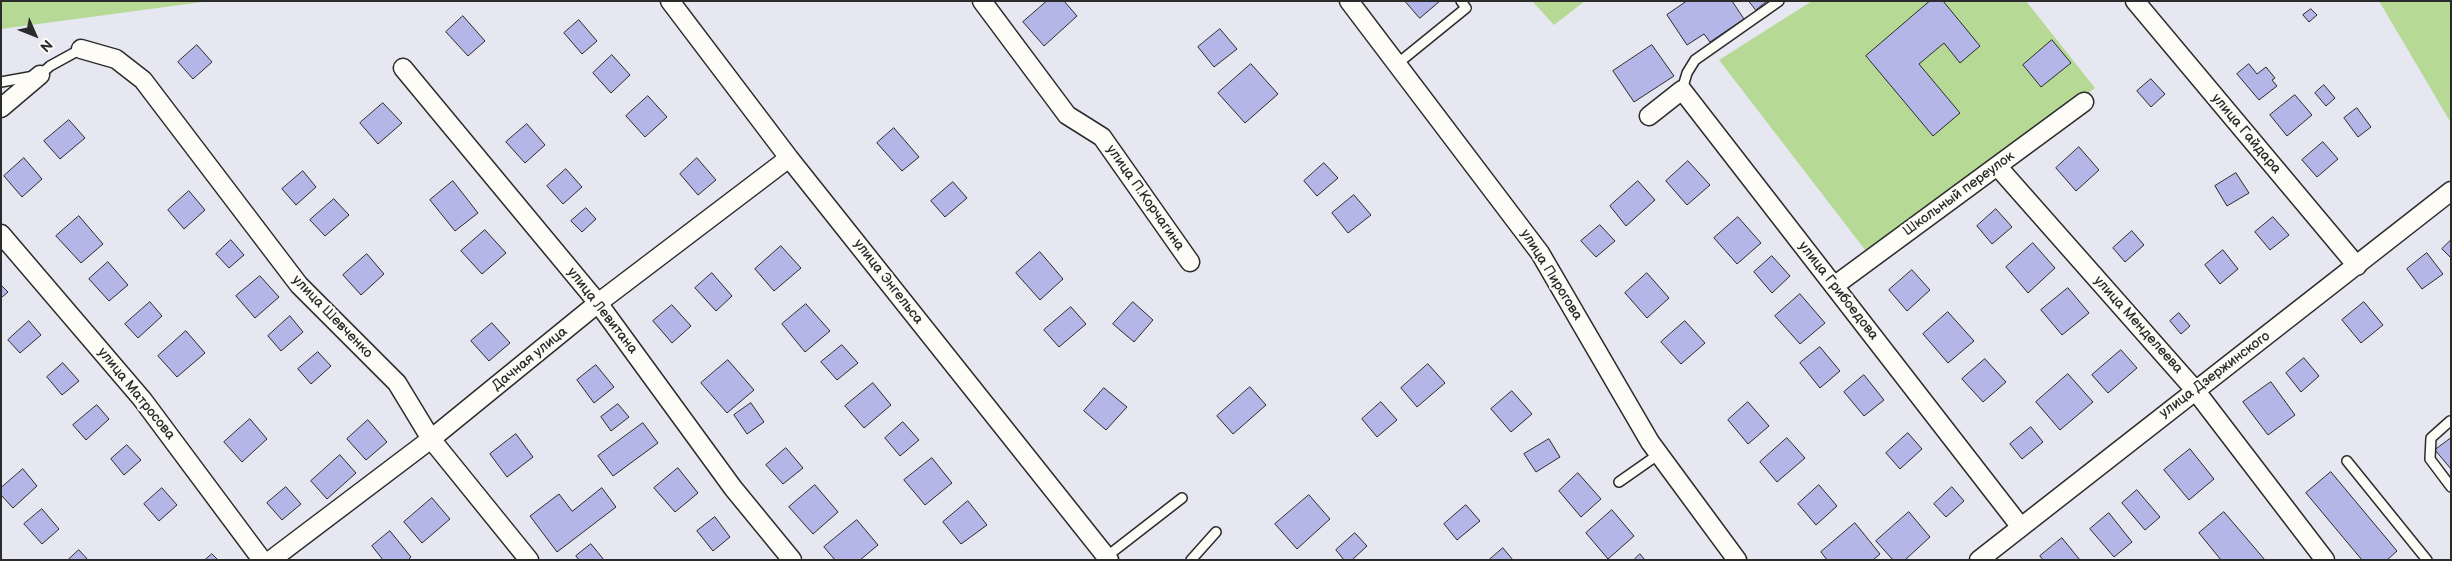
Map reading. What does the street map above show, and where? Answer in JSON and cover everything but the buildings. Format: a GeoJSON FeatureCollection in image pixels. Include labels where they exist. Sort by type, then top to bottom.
{"type":"FeatureCollection","features":[{"type":"Feature","properties":{"kind":"street","name":"улица Энгельса"},"geometry":{"type":"LineString","coordinates":[[670,1],[789,158],[1108,558]]}},
{"type":"Feature","properties":{"kind":"street","name":"улица Пирогова"},"geometry":{"type":"LineString","coordinates":[[1348,1],[1398,64],[1540,253],[1659,454],[1737,560]]}},
{"type":"Feature","properties":{"kind":"street","name":"улица Гайдара"},"geometry":{"type":"LineString","coordinates":[[2135,1],[2357,266]]}},
{"type":"Feature","properties":{"kind":"street","name":"улица П.Корчагина"},"geometry":{"type":"LineString","coordinates":[[985,2],[1067,115],[1102,137],[1190,262]]}},
{"type":"Feature","properties":{"kind":"street","name":"улица Шевченко"},"geometry":{"type":"LineString","coordinates":[[81,49],[116,59],[143,80],[299,285],[397,383],[431,439],[529,560]]}},
{"type":"Feature","properties":{"kind":"street","name":"улица Левитана"},"geometry":{"type":"LineString","coordinates":[[403,68],[598,303],[733,488],[792,560]]}},
{"type":"Feature","properties":{"kind":"street"},"geometry":{"type":"LineString","coordinates":[[1,108],[40,75]]}},
{"type":"Feature","properties":{"kind":"street"},"geometry":{"type":"LineString","coordinates":[[1649,116],[1682,90]]}},
{"type":"Feature","properties":{"kind":"street","name":"улица Грибоедова"},"geometry":{"type":"LineString","coordinates":[[1682,90],[2020,526]]}},
{"type":"Feature","properties":{"kind":"street","name":"Школьный переулок"},"geometry":{"type":"LineString","coordinates":[[1834,286],[2084,102]]}},
{"type":"Feature","properties":{"kind":"street","name":"Дачная улица"},"geometry":{"type":"LineString","coordinates":[[271,560],[431,439],[598,303],[789,158]]}},
{"type":"Feature","properties":{"kind":"street","name":"улица Менделеева"},"geometry":{"type":"LineString","coordinates":[[1998,166],[2195,390],[2326,560]]}},
{"type":"Feature","properties":{"kind":"street","name":"улица Дзержинского"},"geometry":{"type":"LineString","coordinates":[[1979,560],[2020,526],[2357,266],[2451,191]]}},
{"type":"Feature","properties":{"kind":"street","name":"улица Матросова"},"geometry":{"type":"LineString","coordinates":[[1,234],[142,399],[262,560]]}},
{"type":"Feature","properties":{"kind":"lane"},"geometry":{"type":"LineString","coordinates":[[1398,64],[1466,8],[1461,1]]}},
{"type":"Feature","properties":{"kind":"lane"},"geometry":{"type":"LineString","coordinates":[[1682,90],[1687,73],[1695,60],[1779,1]]}},
{"type":"Feature","properties":{"kind":"lane"},"geometry":{"type":"LineString","coordinates":[[1,82],[40,75],[50,66],[81,49]]}},
{"type":"Feature","properties":{"kind":"lane"},"geometry":{"type":"LineString","coordinates":[[2450,421],[2430,438],[2430,459],[2451,486]]}},
{"type":"Feature","properties":{"kind":"lane"},"geometry":{"type":"LineString","coordinates":[[1619,482],[1659,454]]}},
{"type":"Feature","properties":{"kind":"lane"},"geometry":{"type":"LineString","coordinates":[[2347,462],[2426,560]]}},
{"type":"Feature","properties":{"kind":"lane"},"geometry":{"type":"LineString","coordinates":[[1108,558],[1182,498]]}},
{"type":"Feature","properties":{"kind":"lane"},"geometry":{"type":"LineString","coordinates":[[1192,560],[1216,532]]}},
{"type":"Feature","properties":{"kind":"green space"},"geometry":{"type":"Polygon","coordinates":[[[1,1],[210,1],[1,29],[1,1]]]}},
{"type":"Feature","properties":{"kind":"green space"},"geometry":{"type":"Polygon","coordinates":[[[1532,1],[1585,1],[1554,25],[1532,1]]]}},
{"type":"Feature","properties":{"kind":"green space"},"geometry":{"type":"Polygon","coordinates":[[[1812,1],[2026,1],[2095,88],[1869,255],[1719,60],[1812,1]]]}},
{"type":"Feature","properties":{"kind":"green space"},"geometry":{"type":"Polygon","coordinates":[[[2379,1],[2451,1],[2451,123],[2379,1]]]}}]}
